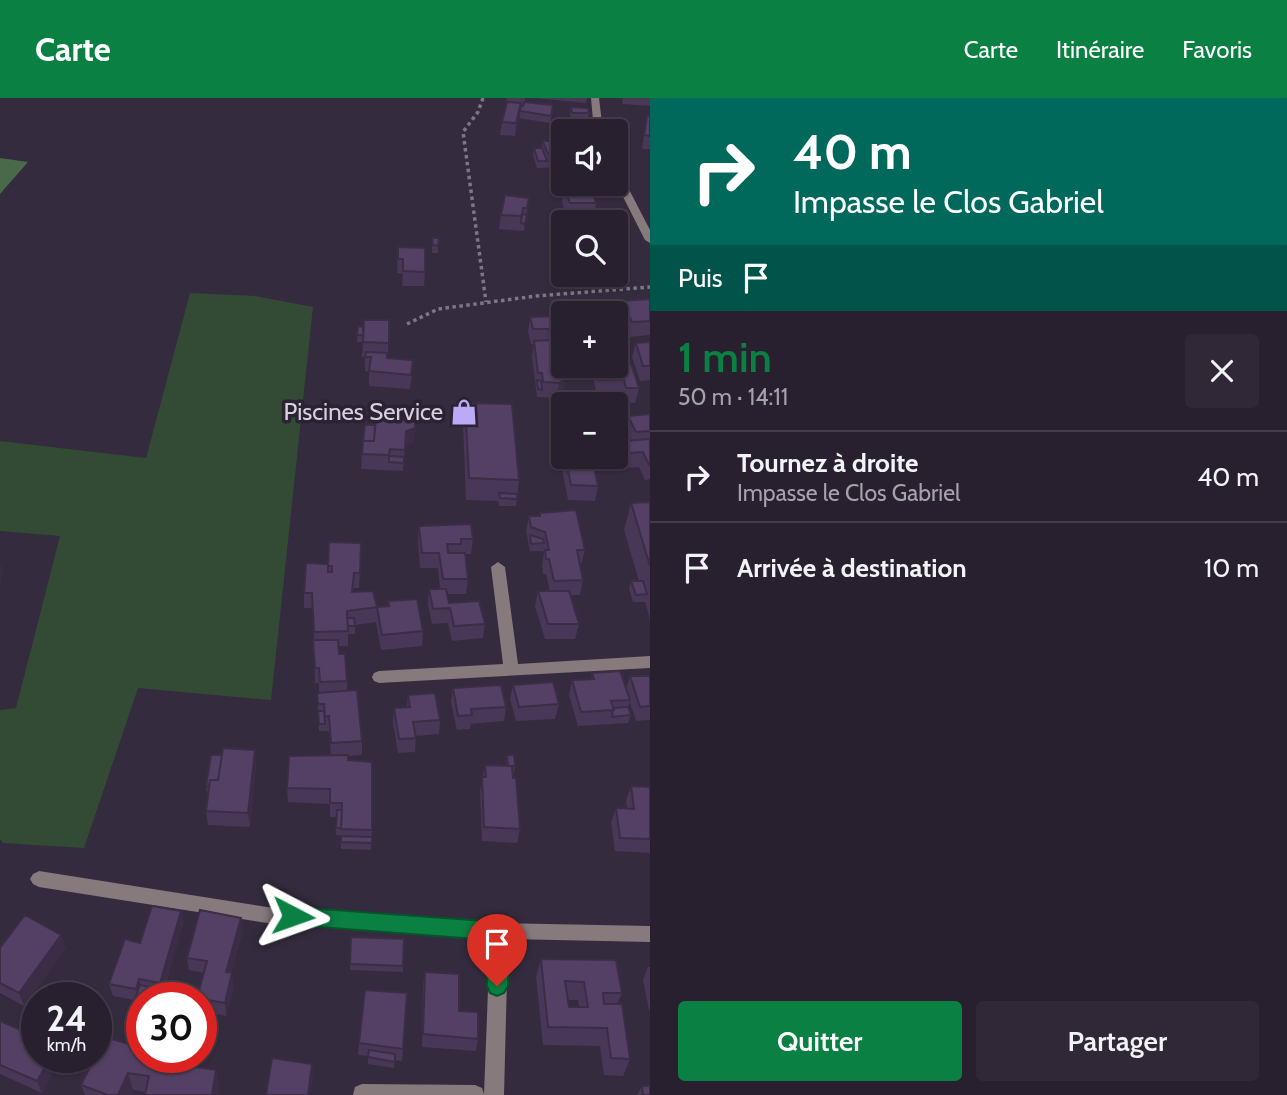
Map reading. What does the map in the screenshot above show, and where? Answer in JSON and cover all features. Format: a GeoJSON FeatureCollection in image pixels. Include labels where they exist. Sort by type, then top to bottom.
{"type":"FeatureCollection","features":[{"type":"Feature","properties":{"kind":"street"},"geometry":{"type":"LineString","coordinates":[[595,98],[598,119]]}},
{"type":"Feature","properties":{"kind":"street"},"geometry":{"type":"LineString","coordinates":[[627,196],[650,240]]}},
{"type":"Feature","properties":{"kind":"street"},"geometry":{"type":"LineString","coordinates":[[498,567],[512,670]]}},
{"type":"Feature","properties":{"kind":"street"},"geometry":{"type":"LineString","coordinates":[[379,677],[650,662]]}},
{"type":"Feature","properties":{"kind":"street"},"geometry":{"type":"LineString","coordinates":[[39,879],[267,915],[499,931],[650,934]]}},
{"type":"Feature","properties":{"kind":"street"},"geometry":{"type":"LineString","coordinates":[[494,1095],[499,931]]}},
{"type":"Feature","properties":{"kind":"street"},"geometry":{"type":"LineString","coordinates":[[362,1094],[475,1095]]}},
{"type":"Feature","properties":{"kind":"path"},"geometry":{"type":"LineString","coordinates":[[483,98],[478,112],[463,132],[486,303]]}},
{"type":"Feature","properties":{"kind":"path"},"geometry":{"type":"LineString","coordinates":[[407,324],[438,309],[650,287]]}},
{"type":"Feature","properties":{"kind":"green space"},"geometry":{"type":"Polygon","coordinates":[[[0,158],[28,162],[0,194],[0,158]]]}},
{"type":"Feature","properties":{"kind":"green space"},"geometry":{"type":"Polygon","coordinates":[[[190,293],[255,296],[313,307],[271,700],[138,688],[84,848],[3,843],[0,839],[0,710],[16,708],[60,536],[0,531],[0,441],[146,458],[190,293]]]}},
{"type":"Feature","properties":{"kind":"building"},"geometry":{"type":"Polygon","coordinates":[[[507,102],[521,103],[516,123],[502,122],[507,102]]]}},
{"type":"Feature","properties":{"kind":"building"},"geometry":{"type":"Polygon","coordinates":[[[524,102],[553,105],[551,116],[520,111],[524,102]]]}},
{"type":"Feature","properties":{"kind":"building"},"geometry":{"type":"Polygon","coordinates":[[[571,107],[588,108],[589,113],[572,113],[571,107]]]}},
{"type":"Feature","properties":{"kind":"building"},"geometry":{"type":"Polygon","coordinates":[[[647,116],[650,116],[650,136],[644,135],[647,116]]]}},
{"type":"Feature","properties":{"kind":"building"},"geometry":{"type":"Polygon","coordinates":[[[543,141],[551,141],[551,154],[548,154],[543,141]]]}},
{"type":"Feature","properties":{"kind":"building"},"geometry":{"type":"Polygon","coordinates":[[[534,148],[542,148],[547,161],[538,161],[534,148]]]}},
{"type":"Feature","properties":{"kind":"building"},"geometry":{"type":"Polygon","coordinates":[[[505,195],[529,198],[522,216],[501,215],[505,195]]]}},
{"type":"Feature","properties":{"kind":"building"},"geometry":{"type":"Polygon","coordinates":[[[567,196],[593,196],[596,203],[570,203],[567,196]]]}},
{"type":"Feature","properties":{"kind":"building"},"geometry":{"type":"Polygon","coordinates":[[[522,214],[527,215],[525,224],[521,223],[522,214]]]}},
{"type":"Feature","properties":{"kind":"building"},"geometry":{"type":"Polygon","coordinates":[[[432,238],[439,238],[438,246],[433,245],[432,238]]]}},
{"type":"Feature","properties":{"kind":"building"},"geometry":{"type":"Polygon","coordinates":[[[398,247],[425,248],[425,272],[403,271],[403,259],[398,259],[398,247]]]}},
{"type":"Feature","properties":{"kind":"building"},"geometry":{"type":"Polygon","coordinates":[[[650,299],[650,321],[632,322],[628,314],[628,301],[621,301],[650,299]]]}},
{"type":"Feature","properties":{"kind":"building"},"geometry":{"type":"Polygon","coordinates":[[[551,316],[551,329],[533,329],[530,317],[551,316]]]}},
{"type":"Feature","properties":{"kind":"building"},"geometry":{"type":"Polygon","coordinates":[[[364,320],[389,320],[389,343],[363,342],[364,320]]]}},
{"type":"Feature","properties":{"kind":"building"},"geometry":{"type":"Polygon","coordinates":[[[358,326],[363,327],[363,335],[357,335],[358,326]]]}},
{"type":"Feature","properties":{"kind":"building"},"geometry":{"type":"Polygon","coordinates":[[[551,340],[551,378],[565,379],[559,383],[543,382],[542,373],[538,373],[534,341],[551,340]]]}},
{"type":"Feature","properties":{"kind":"building"},"geometry":{"type":"Polygon","coordinates":[[[650,342],[650,366],[643,366],[636,343],[650,342]]]}},
{"type":"Feature","properties":{"kind":"building"},"geometry":{"type":"Polygon","coordinates":[[[366,352],[387,353],[387,358],[413,360],[411,375],[369,371],[371,357],[365,357],[366,352]]]}},
{"type":"Feature","properties":{"kind":"building"},"geometry":{"type":"Polygon","coordinates":[[[628,364],[631,364],[639,388],[626,388],[624,379],[600,380],[628,378],[628,364]]]}},
{"type":"Feature","properties":{"kind":"building"},"geometry":{"type":"Polygon","coordinates":[[[537,380],[541,381],[542,390],[538,389],[537,380]]]}},
{"type":"Feature","properties":{"kind":"building"},"geometry":{"type":"Polygon","coordinates":[[[465,403],[512,404],[519,480],[469,478],[465,403]]]}},
{"type":"Feature","properties":{"kind":"building"},"geometry":{"type":"Polygon","coordinates":[[[650,414],[650,431],[636,432],[628,416],[650,414]]]}},
{"type":"Feature","properties":{"kind":"building"},"geometry":{"type":"Polygon","coordinates":[[[376,418],[415,421],[415,428],[406,431],[405,450],[390,449],[389,455],[362,454],[363,441],[374,441],[376,418]]]}},
{"type":"Feature","properties":{"kind":"building"},"geometry":{"type":"Polygon","coordinates":[[[365,425],[375,425],[374,441],[363,441],[365,425]]]}},
{"type":"Feature","properties":{"kind":"building"},"geometry":{"type":"Polygon","coordinates":[[[650,439],[650,465],[643,452],[630,453],[628,441],[650,439]]]}},
{"type":"Feature","properties":{"kind":"building"},"geometry":{"type":"Polygon","coordinates":[[[389,456],[404,457],[404,463],[389,462],[389,456]]]}},
{"type":"Feature","properties":{"kind":"building"},"geometry":{"type":"Polygon","coordinates":[[[568,469],[594,469],[598,486],[571,485],[568,469]]]}},
{"type":"Feature","properties":{"kind":"building"},"geometry":{"type":"Polygon","coordinates":[[[499,493],[517,494],[517,499],[500,498],[499,493]]]}},
{"type":"Feature","properties":{"kind":"building"},"geometry":{"type":"Polygon","coordinates":[[[650,502],[650,566],[631,503],[650,502]]]}},
{"type":"Feature","properties":{"kind":"building"},"geometry":{"type":"Polygon","coordinates":[[[576,510],[585,550],[577,550],[583,580],[554,581],[549,559],[546,559],[545,550],[549,550],[545,532],[531,527],[529,516],[576,510]]]}},
{"type":"Feature","properties":{"kind":"building"},"geometry":{"type":"Polygon","coordinates":[[[471,524],[473,539],[461,539],[461,544],[447,544],[448,553],[465,553],[468,579],[443,579],[439,553],[422,553],[419,526],[471,524]]]}},
{"type":"Feature","properties":{"kind":"building"},"geometry":{"type":"Polygon","coordinates":[[[530,535],[543,539],[544,543],[531,544],[530,535]]]}},
{"type":"Feature","properties":{"kind":"building"},"geometry":{"type":"Polygon","coordinates":[[[329,542],[361,543],[360,573],[354,573],[352,592],[373,591],[377,607],[347,611],[348,631],[314,632],[312,593],[304,593],[306,563],[328,566],[329,542]]]}},
{"type":"Feature","properties":{"kind":"building"},"geometry":{"type":"Polygon","coordinates":[[[631,581],[643,581],[647,594],[636,595],[631,581]]]}},
{"type":"Feature","properties":{"kind":"building"},"geometry":{"type":"Polygon","coordinates":[[[429,589],[446,589],[449,603],[479,601],[485,624],[454,626],[450,608],[433,609],[429,589]]]}},
{"type":"Feature","properties":{"kind":"building"},"geometry":{"type":"Polygon","coordinates":[[[538,591],[569,591],[579,624],[548,624],[538,591]]]}},
{"type":"Feature","properties":{"kind":"building"},"geometry":{"type":"Polygon","coordinates":[[[417,599],[423,631],[382,635],[377,607],[389,606],[388,601],[417,599]]]}},
{"type":"Feature","properties":{"kind":"building"},"geometry":{"type":"Polygon","coordinates":[[[347,618],[354,618],[355,626],[348,626],[347,618]]]}},
{"type":"Feature","properties":{"kind":"building"},"geometry":{"type":"Polygon","coordinates":[[[313,640],[338,640],[339,654],[345,654],[347,681],[320,682],[319,668],[315,668],[313,640]]]}},
{"type":"Feature","properties":{"kind":"building"},"geometry":{"type":"Polygon","coordinates":[[[620,671],[630,700],[611,701],[614,710],[581,712],[572,680],[594,679],[592,673],[620,671]]]}},
{"type":"Feature","properties":{"kind":"building"},"geometry":{"type":"Polygon","coordinates":[[[630,676],[650,676],[650,706],[640,707],[630,676]]]}},
{"type":"Feature","properties":{"kind":"building"},"geometry":{"type":"Polygon","coordinates":[[[553,682],[559,704],[519,707],[513,685],[553,682]]]}},
{"type":"Feature","properties":{"kind":"building"},"geometry":{"type":"Polygon","coordinates":[[[501,685],[506,707],[471,709],[472,715],[458,716],[453,688],[501,685]]]}},
{"type":"Feature","properties":{"kind":"building"},"geometry":{"type":"Polygon","coordinates":[[[357,690],[362,741],[331,743],[329,716],[325,717],[324,704],[318,704],[317,693],[357,690]]]}},
{"type":"Feature","properties":{"kind":"building"},"geometry":{"type":"Polygon","coordinates":[[[435,693],[440,720],[413,722],[416,738],[399,739],[394,708],[410,707],[408,695],[435,693]]]}},
{"type":"Feature","properties":{"kind":"building"},"geometry":{"type":"Polygon","coordinates":[[[628,707],[631,715],[612,717],[613,708],[628,707]]]}},
{"type":"Feature","properties":{"kind":"building"},"geometry":{"type":"Polygon","coordinates":[[[318,711],[324,711],[325,724],[319,724],[318,711]]]}},
{"type":"Feature","properties":{"kind":"building"},"geometry":{"type":"Polygon","coordinates":[[[223,748],[255,750],[248,813],[206,811],[210,780],[218,780],[223,748]]]}},
{"type":"Feature","properties":{"kind":"building"},"geometry":{"type":"Polygon","coordinates":[[[211,755],[222,755],[218,780],[210,780],[209,787],[206,786],[211,755]]]}},
{"type":"Feature","properties":{"kind":"building"},"geometry":{"type":"Polygon","coordinates":[[[348,755],[348,760],[372,762],[372,830],[341,829],[342,803],[330,803],[330,789],[287,788],[289,756],[348,755]]]}},
{"type":"Feature","properties":{"kind":"building"},"geometry":{"type":"Polygon","coordinates":[[[507,755],[514,755],[515,766],[508,766],[507,755]]]}},
{"type":"Feature","properties":{"kind":"building"},"geometry":{"type":"Polygon","coordinates":[[[485,765],[512,766],[513,778],[516,778],[520,829],[484,827],[482,777],[486,777],[485,765]]]}},
{"type":"Feature","properties":{"kind":"building"},"geometry":{"type":"Polygon","coordinates":[[[631,786],[650,787],[650,839],[620,838],[616,808],[634,809],[631,786]]]}},
{"type":"Feature","properties":{"kind":"building"},"geometry":{"type":"Polygon","coordinates":[[[337,810],[342,810],[341,828],[336,828],[337,810]]]}},
{"type":"Feature","properties":{"kind":"building"},"geometry":{"type":"Polygon","coordinates":[[[341,836],[372,837],[372,843],[341,842],[341,836]]]}},
{"type":"Feature","properties":{"kind":"building"},"geometry":{"type":"Polygon","coordinates":[[[152,906],[181,911],[160,982],[139,979],[138,982],[126,982],[126,987],[112,985],[110,982],[125,939],[140,943],[152,906]]]}},
{"type":"Feature","properties":{"kind":"building"},"geometry":{"type":"Polygon","coordinates":[[[200,910],[241,918],[226,972],[232,973],[225,1003],[217,1002],[217,982],[201,982],[207,961],[187,958],[200,910]]]}},
{"type":"Feature","properties":{"kind":"building"},"geometry":{"type":"Polygon","coordinates":[[[25,915],[61,935],[27,982],[21,982],[19,993],[0,983],[0,948],[25,915]]]}},
{"type":"Feature","properties":{"kind":"building"},"geometry":{"type":"Polygon","coordinates":[[[351,937],[404,939],[403,966],[350,964],[351,937]]]}},
{"type":"Feature","properties":{"kind":"building"},"geometry":{"type":"Polygon","coordinates":[[[541,959],[616,960],[622,993],[603,993],[604,1004],[622,1004],[630,1059],[611,1058],[607,1028],[548,1027],[541,959]],[[565,981],[569,1007],[588,1007],[584,982],[565,981]]]}},
{"type":"Feature","properties":{"kind":"building"},"geometry":{"type":"Polygon","coordinates":[[[425,972],[459,974],[459,1011],[478,1012],[478,1039],[423,1034],[425,972]]]}},
{"type":"Feature","properties":{"kind":"building"},"geometry":{"type":"Polygon","coordinates":[[[365,990],[407,993],[403,1049],[359,1043],[365,990]]]}},
{"type":"Feature","properties":{"kind":"building"},"geometry":{"type":"Polygon","coordinates":[[[0,1021],[21,1030],[21,1073],[42,1073],[37,1081],[0,1065],[0,1021]]]}},
{"type":"Feature","properties":{"kind":"building"},"geometry":{"type":"Polygon","coordinates":[[[112,1039],[126,1043],[128,1073],[118,1095],[108,1095],[81,1085],[87,1073],[112,1073],[112,1039]]]}},
{"type":"Feature","properties":{"kind":"building"},"geometry":{"type":"Polygon","coordinates":[[[369,1050],[395,1054],[395,1062],[368,1057],[369,1050]]]}},
{"type":"Feature","properties":{"kind":"building"},"geometry":{"type":"Polygon","coordinates":[[[272,1058],[312,1064],[308,1095],[266,1095],[272,1058]]]}},
{"type":"Feature","properties":{"kind":"building"},"geometry":{"type":"Polygon","coordinates":[[[128,1073],[216,1073],[212,1095],[145,1095],[149,1076],[128,1073]]]}},
{"type":"Feature","properties":{"kind":"building"},"geometry":{"type":"Polygon","coordinates":[[[642,1086],[650,1086],[650,1095],[643,1095],[642,1086]]]}},
{"type":"Feature","properties":{"kind":"place","name":"Piscines Service"},"geometry":{"type":"Point","coordinates":[464,412]}},
{"type":"Feature","properties":{"kind":"route"},"geometry":{"type":"LineString","coordinates":[[293,916],[499,931],[497,986]]}}]}
